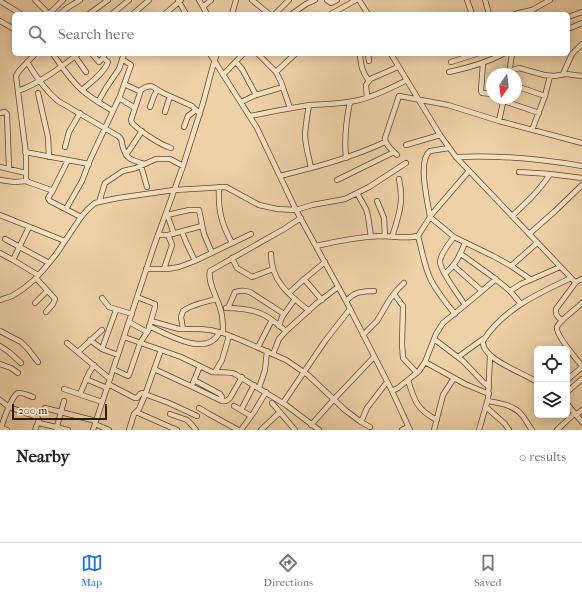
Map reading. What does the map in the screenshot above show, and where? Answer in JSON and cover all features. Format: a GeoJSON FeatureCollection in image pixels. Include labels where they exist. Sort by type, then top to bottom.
{"type":"FeatureCollection","features":[{"type":"Feature","properties":{"kind":"street"},"geometry":{"type":"LineString","coordinates":[[35,0],[46,12]]}},
{"type":"Feature","properties":{"kind":"street"},"geometry":{"type":"LineString","coordinates":[[51,12],[63,0]]}},
{"type":"Feature","properties":{"kind":"street"},"geometry":{"type":"LineString","coordinates":[[62,12],[80,0]]}},
{"type":"Feature","properties":{"kind":"street"},"geometry":{"type":"LineString","coordinates":[[92,12],[108,0]]}},
{"type":"Feature","properties":{"kind":"street"},"geometry":{"type":"LineString","coordinates":[[114,12],[129,0]]}},
{"type":"Feature","properties":{"kind":"street"},"geometry":{"type":"LineString","coordinates":[[135,12],[150,0]]}},
{"type":"Feature","properties":{"kind":"street"},"geometry":{"type":"LineString","coordinates":[[199,0],[206,12]]}},
{"type":"Feature","properties":{"kind":"street"},"geometry":{"type":"LineString","coordinates":[[203,7],[211,0]]}},
{"type":"Feature","properties":{"kind":"street"},"geometry":{"type":"LineString","coordinates":[[233,12],[236,0]]}},
{"type":"Feature","properties":{"kind":"street"},"geometry":{"type":"LineString","coordinates":[[277,12],[289,0]]}},
{"type":"Feature","properties":{"kind":"street"},"geometry":{"type":"LineString","coordinates":[[295,12],[315,0]]}},
{"type":"Feature","properties":{"kind":"street"},"geometry":{"type":"LineString","coordinates":[[327,0],[331,3],[337,0]]}},
{"type":"Feature","properties":{"kind":"street"},"geometry":{"type":"LineString","coordinates":[[335,12],[356,0]]}},
{"type":"Feature","properties":{"kind":"street"},"geometry":{"type":"LineString","coordinates":[[360,0],[367,12]]}},
{"type":"Feature","properties":{"kind":"street"},"geometry":{"type":"LineString","coordinates":[[467,0],[471,12]]}},
{"type":"Feature","properties":{"kind":"street"},"geometry":{"type":"LineString","coordinates":[[485,0],[488,12]]}},
{"type":"Feature","properties":{"kind":"street"},"geometry":{"type":"LineString","coordinates":[[524,12],[532,10],[550,0]]}},
{"type":"Feature","properties":{"kind":"street"},"geometry":{"type":"LineString","coordinates":[[0,1],[17,12]]}},
{"type":"Feature","properties":{"kind":"street"},"geometry":{"type":"LineString","coordinates":[[167,12],[179,1],[185,12]]}},
{"type":"Feature","properties":{"kind":"street"},"geometry":{"type":"LineString","coordinates":[[256,1],[267,12]]}},
{"type":"Feature","properties":{"kind":"street"},"geometry":{"type":"LineString","coordinates":[[570,16],[582,12]]}},
{"type":"Feature","properties":{"kind":"street"},"geometry":{"type":"LineString","coordinates":[[1,23],[12,28]]}},
{"type":"Feature","properties":{"kind":"street"},"geometry":{"type":"LineString","coordinates":[[570,28],[582,23]]}},
{"type":"Feature","properties":{"kind":"street"},"geometry":{"type":"LineString","coordinates":[[570,52],[582,44]]}},
{"type":"Feature","properties":{"kind":"street"},"geometry":{"type":"LineString","coordinates":[[27,181],[16,78],[19,71],[33,56]]}},
{"type":"Feature","properties":{"kind":"street"},"geometry":{"type":"LineString","coordinates":[[54,56],[69,77],[82,90],[113,111]]}},
{"type":"Feature","properties":{"kind":"street"},"geometry":{"type":"LineString","coordinates":[[18,91],[39,81],[75,56]]}},
{"type":"Feature","properties":{"kind":"street"},"geometry":{"type":"LineString","coordinates":[[77,56],[86,72]]}},
{"type":"Feature","properties":{"kind":"street"},"geometry":{"type":"LineString","coordinates":[[82,90],[107,65],[108,62],[104,56],[99,62],[94,56]]}},
{"type":"Feature","properties":{"kind":"street"},"geometry":{"type":"LineString","coordinates":[[98,102],[119,69],[123,56]]}},
{"type":"Feature","properties":{"kind":"street"},"geometry":{"type":"LineString","coordinates":[[66,209],[82,180],[119,98],[131,65],[123,56]]}},
{"type":"Feature","properties":{"kind":"street"},"geometry":{"type":"LineString","coordinates":[[211,56],[257,128],[296,210],[346,301],[392,391],[409,428],[402,430]]}},
{"type":"Feature","properties":{"kind":"street"},"geometry":{"type":"LineString","coordinates":[[93,430],[146,269],[183,166],[200,114],[216,56]]}},
{"type":"Feature","properties":{"kind":"street"},"geometry":{"type":"LineString","coordinates":[[223,76],[241,56]]}},
{"type":"Feature","properties":{"kind":"street"},"geometry":{"type":"LineString","coordinates":[[260,56],[276,72],[290,108]]}},
{"type":"Feature","properties":{"kind":"street"},"geometry":{"type":"LineString","coordinates":[[263,59],[266,56]]}},
{"type":"Feature","properties":{"kind":"street"},"geometry":{"type":"LineString","coordinates":[[276,72],[293,56]]}},
{"type":"Feature","properties":{"kind":"street"},"geometry":{"type":"LineString","coordinates":[[360,56],[362,70],[368,80]]}},
{"type":"Feature","properties":{"kind":"street"},"geometry":{"type":"LineString","coordinates":[[368,56],[369,61]]}},
{"type":"Feature","properties":{"kind":"street"},"geometry":{"type":"LineString","coordinates":[[392,56],[440,135],[456,157],[576,282]]}},
{"type":"Feature","properties":{"kind":"street"},"geometry":{"type":"LineString","coordinates":[[451,62],[465,56]]}},
{"type":"Feature","properties":{"kind":"street"},"geometry":{"type":"LineString","coordinates":[[449,72],[483,63],[499,56]]}},
{"type":"Feature","properties":{"kind":"street"},"geometry":{"type":"LineString","coordinates":[[510,68],[512,56]]}},
{"type":"Feature","properties":{"kind":"street"},"geometry":{"type":"LineString","coordinates":[[563,74],[569,56]]}},
{"type":"Feature","properties":{"kind":"street"},"geometry":{"type":"LineString","coordinates":[[27,62],[39,81],[51,95],[58,101],[120,138],[126,155],[131,160],[143,165]]}},
{"type":"Feature","properties":{"kind":"street"},"geometry":{"type":"LineString","coordinates":[[236,62],[242,69],[256,95]]}},
{"type":"Feature","properties":{"kind":"street"},"geometry":{"type":"LineString","coordinates":[[483,63],[481,91],[482,93],[486,94]]}},
{"type":"Feature","properties":{"kind":"street"},"geometry":{"type":"LineString","coordinates":[[367,98],[366,86],[369,82],[368,80],[398,67]]}},
{"type":"Feature","properties":{"kind":"street"},"geometry":{"type":"LineString","coordinates":[[522,69],[550,76],[581,74]]}},
{"type":"Feature","properties":{"kind":"street"},"geometry":{"type":"LineString","coordinates":[[532,130],[545,96],[550,76]]}},
{"type":"Feature","properties":{"kind":"street"},"geometry":{"type":"LineString","coordinates":[[250,116],[290,108],[350,102],[389,90],[407,80]]}},
{"type":"Feature","properties":{"kind":"street"},"geometry":{"type":"LineString","coordinates":[[124,84],[138,91],[151,86],[190,105],[200,114]]}},
{"type":"Feature","properties":{"kind":"street"},"geometry":{"type":"LineString","coordinates":[[240,102],[256,95],[283,87]]}},
{"type":"Feature","properties":{"kind":"street"},"geometry":{"type":"LineString","coordinates":[[522,88],[545,96]]}},
{"type":"Feature","properties":{"kind":"street"},"geometry":{"type":"LineString","coordinates":[[141,90],[131,121],[161,145],[171,148]]}},
{"type":"Feature","properties":{"kind":"street"},"geometry":{"type":"LineString","coordinates":[[150,107],[157,90]]}},
{"type":"Feature","properties":{"kind":"street"},"geometry":{"type":"LineString","coordinates":[[38,93],[48,137],[49,157]]}},
{"type":"Feature","properties":{"kind":"street"},"geometry":{"type":"LineString","coordinates":[[165,112],[170,96]]}},
{"type":"Feature","properties":{"kind":"street"},"geometry":{"type":"LineString","coordinates":[[337,180],[395,153],[386,144],[385,138],[400,96],[448,105],[499,122],[582,143]]}},
{"type":"Feature","properties":{"kind":"street"},"geometry":{"type":"LineString","coordinates":[[119,98],[135,108]]}},
{"type":"Feature","properties":{"kind":"street"},"geometry":{"type":"LineString","coordinates":[[346,158],[345,130],[350,102]]}},
{"type":"Feature","properties":{"kind":"street"},"geometry":{"type":"LineString","coordinates":[[499,122],[503,104]]}},
{"type":"Feature","properties":{"kind":"street"},"geometry":{"type":"LineString","coordinates":[[515,104],[539,113]]}},
{"type":"Feature","properties":{"kind":"street"},"geometry":{"type":"LineString","coordinates":[[309,106],[305,135],[311,168]]}},
{"type":"Feature","properties":{"kind":"street"},"geometry":{"type":"LineString","coordinates":[[184,127],[188,116],[196,110]]}},
{"type":"Feature","properties":{"kind":"street"},"geometry":{"type":"LineString","coordinates":[[0,113],[5,112],[7,114],[9,169]]}},
{"type":"Feature","properties":{"kind":"street"},"geometry":{"type":"LineString","coordinates":[[65,147],[69,132],[80,113]]}},
{"type":"Feature","properties":{"kind":"street"},"geometry":{"type":"LineString","coordinates":[[126,155],[142,131]]}},
{"type":"Feature","properties":{"kind":"street"},"geometry":{"type":"LineString","coordinates":[[406,145],[440,135]]}},
{"type":"Feature","properties":{"kind":"street"},"geometry":{"type":"LineString","coordinates":[[280,176],[346,158],[385,142]]}},
{"type":"Feature","properties":{"kind":"street"},"geometry":{"type":"LineString","coordinates":[[449,148],[430,150],[426,156],[424,172],[430,217],[454,237],[493,256],[530,279]]}},
{"type":"Feature","properties":{"kind":"street"},"geometry":{"type":"LineString","coordinates":[[25,152],[89,164]]}},
{"type":"Feature","properties":{"kind":"street"},"geometry":{"type":"LineString","coordinates":[[456,157],[492,156],[582,166]]}},
{"type":"Feature","properties":{"kind":"street"},"geometry":{"type":"LineString","coordinates":[[99,202],[106,182],[123,171],[136,168],[153,160],[163,159],[175,161],[183,166]]}},
{"type":"Feature","properties":{"kind":"street"},"geometry":{"type":"LineString","coordinates":[[68,160],[48,198],[50,201],[81,216]]}},
{"type":"Feature","properties":{"kind":"street"},"geometry":{"type":"LineString","coordinates":[[0,300],[12,296],[37,277],[49,264],[81,216],[96,203],[118,198],[174,190],[226,186],[259,205],[277,209],[296,210],[312,205],[345,199],[369,187],[406,164]]}},
{"type":"Feature","properties":{"kind":"street"},"geometry":{"type":"LineString","coordinates":[[143,165],[146,187]]}},
{"type":"Feature","properties":{"kind":"street"},"geometry":{"type":"LineString","coordinates":[[0,167],[26,173]]}},
{"type":"Feature","properties":{"kind":"street"},"geometry":{"type":"LineString","coordinates":[[455,314],[444,301],[430,278],[418,236],[430,217],[469,171]]}},
{"type":"Feature","properties":{"kind":"street"},"geometry":{"type":"LineString","coordinates":[[519,172],[582,178]]}},
{"type":"Feature","properties":{"kind":"street"},"geometry":{"type":"LineString","coordinates":[[512,216],[536,192],[550,174]]}},
{"type":"Feature","properties":{"kind":"street"},"geometry":{"type":"LineString","coordinates":[[392,236],[400,212],[402,200],[399,178]]}},
{"type":"Feature","properties":{"kind":"street"},"geometry":{"type":"LineString","coordinates":[[0,180],[14,182],[27,181],[49,189],[52,192]]}},
{"type":"Feature","properties":{"kind":"street"},"geometry":{"type":"LineString","coordinates":[[529,234],[582,185]]}},
{"type":"Feature","properties":{"kind":"street"},"geometry":{"type":"LineString","coordinates":[[219,187],[218,203],[220,214],[223,225],[232,243]]}},
{"type":"Feature","properties":{"kind":"street"},"geometry":{"type":"LineString","coordinates":[[357,193],[366,209],[371,237]]}},
{"type":"Feature","properties":{"kind":"street"},"geometry":{"type":"LineString","coordinates":[[377,202],[384,218],[384,236]]}},
{"type":"Feature","properties":{"kind":"street"},"geometry":{"type":"LineString","coordinates":[[167,214],[198,210],[200,212],[204,234],[212,253]]}},
{"type":"Feature","properties":{"kind":"street"},"geometry":{"type":"LineString","coordinates":[[167,214],[174,234]]}},
{"type":"Feature","properties":{"kind":"street"},"geometry":{"type":"LineString","coordinates":[[0,215],[64,241]]}},
{"type":"Feature","properties":{"kind":"street"},"geometry":{"type":"LineString","coordinates":[[150,323],[179,340],[198,344],[214,340],[221,333],[221,309],[216,299],[209,272],[301,218]]}},
{"type":"Feature","properties":{"kind":"street"},"geometry":{"type":"LineString","coordinates":[[158,235],[168,236],[202,226]]}},
{"type":"Feature","properties":{"kind":"street"},"geometry":{"type":"LineString","coordinates":[[13,260],[29,227]]}},
{"type":"Feature","properties":{"kind":"street"},"geometry":{"type":"LineString","coordinates":[[182,232],[195,261]]}},
{"type":"Feature","properties":{"kind":"street"},"geometry":{"type":"LineString","coordinates":[[146,269],[164,269],[195,261],[252,234]]}},
{"type":"Feature","properties":{"kind":"street"},"geometry":{"type":"LineString","coordinates":[[164,269],[172,244],[168,236]]}},
{"type":"Feature","properties":{"kind":"street"},"geometry":{"type":"LineString","coordinates":[[316,246],[371,237],[418,236]]}},
{"type":"Feature","properties":{"kind":"street"},"geometry":{"type":"LineString","coordinates":[[454,237],[440,260],[440,263],[445,274],[465,305]]}},
{"type":"Feature","properties":{"kind":"street"},"geometry":{"type":"LineString","coordinates":[[6,239],[49,264]]}},
{"type":"Feature","properties":{"kind":"street"},"geometry":{"type":"LineString","coordinates":[[445,274],[454,266],[465,243]]}},
{"type":"Feature","properties":{"kind":"street"},"geometry":{"type":"LineString","coordinates":[[511,266],[537,243]]}},
{"type":"Feature","properties":{"kind":"street"},"geometry":{"type":"LineString","coordinates":[[0,253],[13,260],[37,277],[54,298],[55,300],[46,312]]}},
{"type":"Feature","properties":{"kind":"street"},"geometry":{"type":"LineString","coordinates":[[271,254],[271,263],[275,276],[283,288],[309,311]]}},
{"type":"Feature","properties":{"kind":"street"},"geometry":{"type":"LineString","coordinates":[[461,254],[496,279],[510,291],[521,304]]}},
{"type":"Feature","properties":{"kind":"street"},"geometry":{"type":"LineString","coordinates":[[232,258],[237,268],[252,277],[272,268]]}},
{"type":"Feature","properties":{"kind":"street"},"geometry":{"type":"LineString","coordinates":[[289,293],[325,262]]}},
{"type":"Feature","properties":{"kind":"street"},"geometry":{"type":"LineString","coordinates":[[454,266],[482,291]]}},
{"type":"Feature","properties":{"kind":"street"},"geometry":{"type":"LineString","coordinates":[[510,291],[530,279],[560,267]]}},
{"type":"Feature","properties":{"kind":"street"},"geometry":{"type":"LineString","coordinates":[[458,357],[485,338],[498,322],[521,304],[545,290],[571,278]]}},
{"type":"Feature","properties":{"kind":"street"},"geometry":{"type":"LineString","coordinates":[[304,279],[322,300]]}},
{"type":"Feature","properties":{"kind":"street"},"geometry":{"type":"LineString","coordinates":[[392,391],[417,373],[425,362],[434,339],[443,323],[496,279]]}},
{"type":"Feature","properties":{"kind":"street"},"geometry":{"type":"LineString","coordinates":[[559,324],[555,312],[556,309],[576,282],[582,279]]}},
{"type":"Feature","properties":{"kind":"street"},"geometry":{"type":"LineString","coordinates":[[363,335],[377,321],[394,294],[404,283]]}},
{"type":"Feature","properties":{"kind":"street"},"geometry":{"type":"LineString","coordinates":[[273,354],[279,339],[286,331],[338,287]]}},
{"type":"Feature","properties":{"kind":"street"},"geometry":{"type":"LineString","coordinates":[[35,303],[47,290]]}},
{"type":"Feature","properties":{"kind":"street"},"geometry":{"type":"LineString","coordinates":[[228,308],[235,292],[246,290],[284,314]]}},
{"type":"Feature","properties":{"kind":"street"},"geometry":{"type":"LineString","coordinates":[[346,301],[353,294],[358,292],[374,291]]}},
{"type":"Feature","properties":{"kind":"street"},"geometry":{"type":"LineString","coordinates":[[394,294],[402,306],[403,358],[417,373]]}},
{"type":"Feature","properties":{"kind":"street"},"geometry":{"type":"LineString","coordinates":[[114,369],[128,376],[129,375],[140,343],[147,332],[150,323],[155,304],[137,297]]}},
{"type":"Feature","properties":{"kind":"street"},"geometry":{"type":"LineString","coordinates":[[102,298],[108,307],[132,314]]}},
{"type":"Feature","properties":{"kind":"street"},"geometry":{"type":"LineString","coordinates":[[183,329],[181,317],[182,311],[192,306],[216,299]]}},
{"type":"Feature","properties":{"kind":"street"},"geometry":{"type":"LineString","coordinates":[[279,326],[284,314],[295,299]]}},
{"type":"Feature","properties":{"kind":"street"},"geometry":{"type":"LineString","coordinates":[[570,377],[582,366],[557,331],[559,324],[582,303]]}},
{"type":"Feature","properties":{"kind":"street"},"geometry":{"type":"LineString","coordinates":[[221,309],[228,308],[258,312],[265,315],[286,331]]}},
{"type":"Feature","properties":{"kind":"street"},"geometry":{"type":"LineString","coordinates":[[282,403],[325,341],[350,309]]}},
{"type":"Feature","properties":{"kind":"street"},"geometry":{"type":"LineString","coordinates":[[102,349],[116,310]]}},
{"type":"Feature","properties":{"kind":"street"},"geometry":{"type":"LineString","coordinates":[[258,347],[272,320]]}},
{"type":"Feature","properties":{"kind":"street"},"geometry":{"type":"LineString","coordinates":[[129,322],[147,332]]}},
{"type":"Feature","properties":{"kind":"street"},"geometry":{"type":"LineString","coordinates":[[150,323],[183,329],[200,329],[221,333],[267,351],[286,360],[304,372],[345,410],[370,427]]}},
{"type":"Feature","properties":{"kind":"street"},"geometry":{"type":"LineString","coordinates":[[78,352],[102,330]]}},
{"type":"Feature","properties":{"kind":"street"},"geometry":{"type":"LineString","coordinates":[[0,331],[21,342],[38,362]]}},
{"type":"Feature","properties":{"kind":"street"},"geometry":{"type":"LineString","coordinates":[[215,372],[222,360],[229,336]]}},
{"type":"Feature","properties":{"kind":"street"},"geometry":{"type":"LineString","coordinates":[[124,337],[181,357],[215,372],[231,372],[266,392],[319,430]]}},
{"type":"Feature","properties":{"kind":"street"},"geometry":{"type":"LineString","coordinates":[[485,338],[483,344],[490,356],[534,380]]}},
{"type":"Feature","properties":{"kind":"street"},"geometry":{"type":"LineString","coordinates":[[434,339],[458,357],[482,382],[489,387]]}},
{"type":"Feature","properties":{"kind":"street"},"geometry":{"type":"LineString","coordinates":[[90,340],[102,349],[118,355]]}},
{"type":"Feature","properties":{"kind":"street"},"geometry":{"type":"LineString","coordinates":[[67,343],[110,379]]}},
{"type":"Feature","properties":{"kind":"street"},"geometry":{"type":"LineString","coordinates":[[0,346],[21,363]]}},
{"type":"Feature","properties":{"kind":"street"},"geometry":{"type":"LineString","coordinates":[[129,430],[134,414],[139,409],[145,395],[161,350]]}},
{"type":"Feature","properties":{"kind":"street"},"geometry":{"type":"LineString","coordinates":[[259,388],[265,370],[267,351]]}},
{"type":"Feature","properties":{"kind":"street"},"geometry":{"type":"LineString","coordinates":[[479,430],[489,394],[490,356]]}},
{"type":"Feature","properties":{"kind":"street"},"geometry":{"type":"LineString","coordinates":[[311,425],[374,357]]}},
{"type":"Feature","properties":{"kind":"street"},"geometry":{"type":"LineString","coordinates":[[425,362],[465,384],[489,394]]}},
{"type":"Feature","properties":{"kind":"street"},"geometry":{"type":"LineString","coordinates":[[0,364],[11,368],[18,374]]}},
{"type":"Feature","properties":{"kind":"street"},"geometry":{"type":"LineString","coordinates":[[80,394],[94,365]]}},
{"type":"Feature","properties":{"kind":"street"},"geometry":{"type":"LineString","coordinates":[[192,386],[200,366]]}},
{"type":"Feature","properties":{"kind":"street"},"geometry":{"type":"LineString","coordinates":[[154,369],[222,401],[230,398],[242,378]]}},
{"type":"Feature","properties":{"kind":"street"},"geometry":{"type":"LineString","coordinates":[[434,430],[443,395],[454,378]]}},
{"type":"Feature","properties":{"kind":"street"},"geometry":{"type":"LineString","coordinates":[[570,389],[582,378]]}},
{"type":"Feature","properties":{"kind":"street"},"geometry":{"type":"LineString","coordinates":[[86,379],[108,386],[136,398],[140,394],[145,395],[169,403],[197,416]]}},
{"type":"Feature","properties":{"kind":"street"},"geometry":{"type":"LineString","coordinates":[[194,380],[220,394],[222,401]]}},
{"type":"Feature","properties":{"kind":"street"},"geometry":{"type":"LineString","coordinates":[[408,380],[412,395],[417,404],[428,415],[437,420]]}},
{"type":"Feature","properties":{"kind":"street"},"geometry":{"type":"LineString","coordinates":[[361,422],[367,408],[387,382]]}},
{"type":"Feature","properties":{"kind":"street"},"geometry":{"type":"LineString","coordinates":[[241,410],[254,385]]}},
{"type":"Feature","properties":{"kind":"street"},"geometry":{"type":"LineString","coordinates":[[64,389],[102,402]]}},
{"type":"Feature","properties":{"kind":"street"},"geometry":{"type":"LineString","coordinates":[[241,430],[266,392]]}},
{"type":"Feature","properties":{"kind":"street"},"geometry":{"type":"LineString","coordinates":[[7,430],[0,429],[14,397],[18,393],[33,397]]}},
{"type":"Feature","properties":{"kind":"street"},"geometry":{"type":"LineString","coordinates":[[0,400],[9,407],[37,417],[40,420],[35,430]]}},
{"type":"Feature","properties":{"kind":"street"},"geometry":{"type":"LineString","coordinates":[[56,428],[64,400]]}},
{"type":"Feature","properties":{"kind":"street"},"geometry":{"type":"LineString","coordinates":[[488,400],[507,405],[515,409],[521,414],[532,430]]}},
{"type":"Feature","properties":{"kind":"street"},"geometry":{"type":"LineString","coordinates":[[272,403],[295,430]]}},
{"type":"Feature","properties":{"kind":"street"},"geometry":{"type":"LineString","coordinates":[[234,406],[251,416]]}},
{"type":"Feature","properties":{"kind":"street"},"geometry":{"type":"LineString","coordinates":[[486,407],[505,424],[509,430]]}},
{"type":"Feature","properties":{"kind":"street"},"geometry":{"type":"LineString","coordinates":[[45,408],[95,423],[109,430]]}},
{"type":"Feature","properties":{"kind":"street"},"geometry":{"type":"LineString","coordinates":[[199,408],[238,430]]}},
{"type":"Feature","properties":{"kind":"street"},"geometry":{"type":"LineString","coordinates":[[570,408],[582,422]]}},
{"type":"Feature","properties":{"kind":"street"},"geometry":{"type":"LineString","coordinates":[[557,430],[575,414],[582,410]]}},
{"type":"Feature","properties":{"kind":"street"},"geometry":{"type":"LineString","coordinates":[[136,412],[174,429]]}},
{"type":"Feature","properties":{"kind":"street"},"geometry":{"type":"LineString","coordinates":[[261,430],[280,412]]}},
{"type":"Feature","properties":{"kind":"street"},"geometry":{"type":"LineString","coordinates":[[170,414],[187,420],[196,430]]}},
{"type":"Feature","properties":{"kind":"street"},"geometry":{"type":"LineString","coordinates":[[39,423],[68,430]]}}]}
